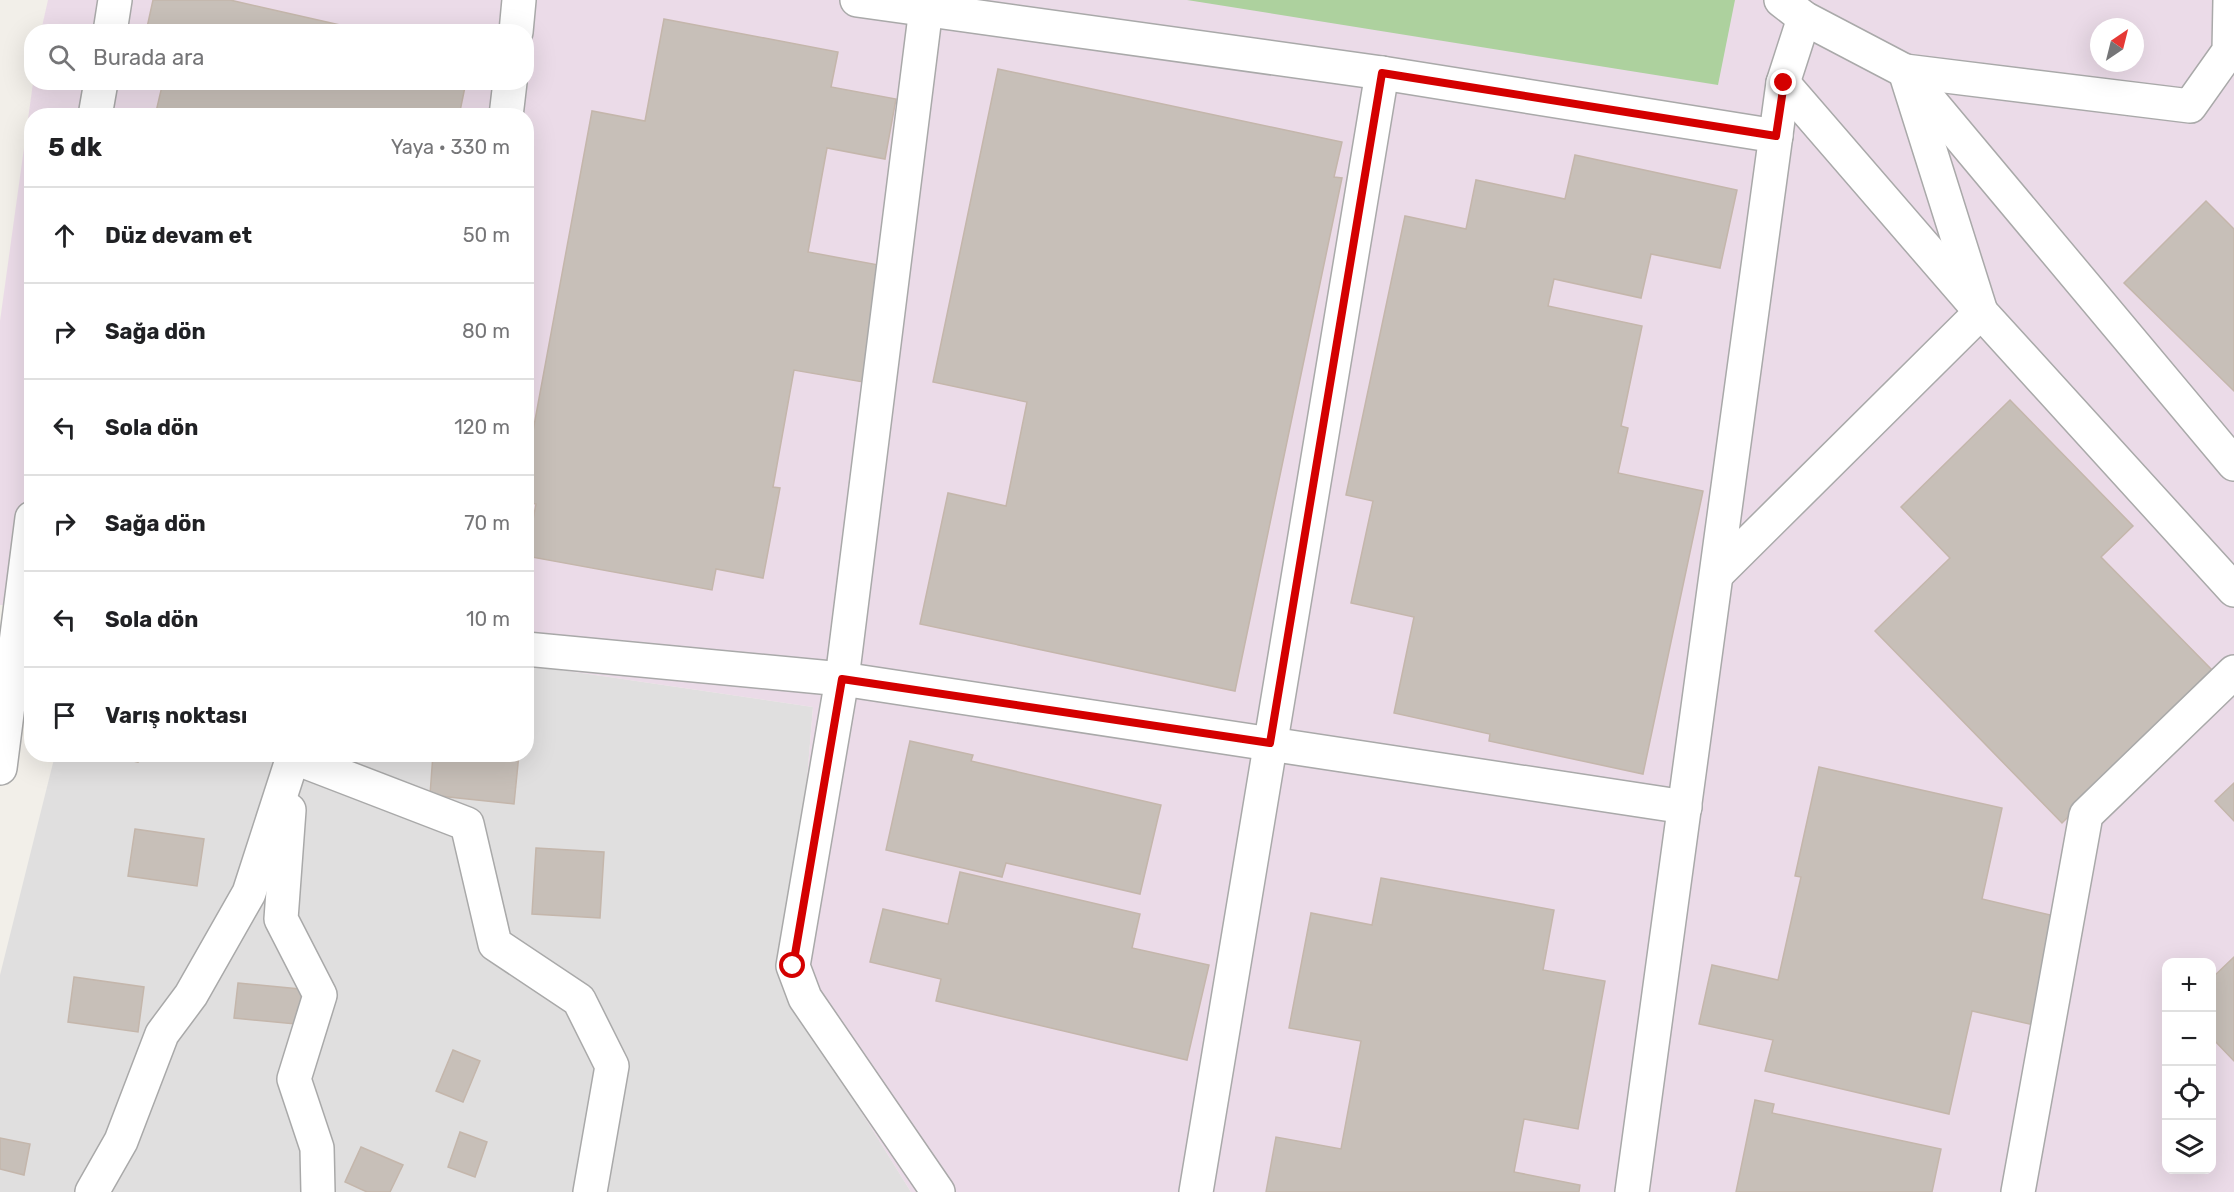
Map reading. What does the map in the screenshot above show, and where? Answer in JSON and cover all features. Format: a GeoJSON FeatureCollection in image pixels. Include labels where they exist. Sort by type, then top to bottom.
{"type":"FeatureCollection","features":[{"type":"Feature","properties":{"kind":"street"},"geometry":{"type":"LineString","coordinates":[[111,24],[115,0]]}},
{"type":"Feature","properties":{"kind":"street"},"geometry":{"type":"LineString","coordinates":[[517,24],[519,0]]}},
{"type":"Feature","properties":{"kind":"street"},"geometry":{"type":"LineString","coordinates":[[857,0],[926,5],[1382,73],[1776,136]]}},
{"type":"Feature","properties":{"kind":"street"},"geometry":{"type":"LineString","coordinates":[[1905,71],[2190,106],[2229,51],[2230,0]]}},
{"type":"Feature","properties":{"kind":"street"},"geometry":{"type":"LineString","coordinates":[[926,5],[842,679],[793,966],[806,998],[938,1192]]}},
{"type":"Feature","properties":{"kind":"street"},"geometry":{"type":"LineString","coordinates":[[1632,1192],[1793,9],[1905,71],[2234,464]]}},
{"type":"Feature","properties":{"kind":"street"},"geometry":{"type":"LineString","coordinates":[[1905,71],[1981,312]]}},
{"type":"Feature","properties":{"kind":"street"},"geometry":{"type":"LineString","coordinates":[[1196,1192],[1382,73]]}},
{"type":"Feature","properties":{"kind":"street"},"geometry":{"type":"LineString","coordinates":[[1784,83],[1981,312],[2234,590]]}},
{"type":"Feature","properties":{"kind":"street"},"geometry":{"type":"LineString","coordinates":[[96,108],[100,90]]}},
{"type":"Feature","properties":{"kind":"street"},"geometry":{"type":"LineString","coordinates":[[507,108],[509,90]]}},
{"type":"Feature","properties":{"kind":"street"},"geometry":{"type":"LineString","coordinates":[[1717,574],[1981,312]]}},
{"type":"Feature","properties":{"kind":"street"},"geometry":{"type":"LineString","coordinates":[[0,768],[24,614]]}},
{"type":"Feature","properties":{"kind":"street"},"geometry":{"type":"LineString","coordinates":[[534,650],[842,679],[1685,807]]}},
{"type":"Feature","properties":{"kind":"street"},"geometry":{"type":"LineString","coordinates":[[2018,1192],[2086,814],[2234,672]]}},
{"type":"Feature","properties":{"kind":"street"},"geometry":{"type":"LineString","coordinates":[[92,1192],[121,1141],[162,1034],[192,995],[249,893],[290,762]]}},
{"type":"Feature","properties":{"kind":"street"},"geometry":{"type":"LineString","coordinates":[[292,762],[281,919],[320,996],[294,1079],[317,1148],[318,1192]]}},
{"type":"Feature","properties":{"kind":"street"},"geometry":{"type":"LineString","coordinates":[[307,762],[467,824],[495,944],[579,1000],[612,1066],[590,1192]]}},
{"type":"Feature","properties":{"kind":"shaded area"},"geometry":{"type":"Polygon","coordinates":[[[48,0],[2234,0],[2234,1192],[911,1192],[789,995],[813,707],[534,666],[534,108],[30,108],[32,90],[534,90],[534,24],[43,24],[48,0]]]}},
{"type":"Feature","properties":{"kind":"shaded area"},"geometry":{"type":"Polygon","coordinates":[[[24,148],[24,604],[0,605],[0,321],[24,148]]]}},
{"type":"Feature","properties":{"kind":"shaded area"},"geometry":{"type":"Polygon","coordinates":[[[534,666],[813,707],[789,995],[911,1192],[0,1192],[0,975],[53,762],[534,762],[534,666]]]}},
{"type":"Feature","properties":{"kind":"green space"},"geometry":{"type":"Polygon","coordinates":[[[1187,0],[1735,0],[1718,85],[1187,0]]]}},
{"type":"Feature","properties":{"kind":"building"},"geometry":{"type":"Polygon","coordinates":[[[153,0],[230,0],[336,24],[148,24],[153,0]]]}},
{"type":"Feature","properties":{"kind":"building"},"geometry":{"type":"Polygon","coordinates":[[[664,19],[838,52],[831,87],[896,99],[885,159],[827,148],[808,252],[884,266],[863,382],[794,370],[773,487],[780,488],[763,578],[716,569],[712,590],[534,557],[536,504],[534,504],[534,426],[592,111],[645,121],[664,19]]]}},
{"type":"Feature","properties":{"kind":"building"},"geometry":{"type":"Polygon","coordinates":[[[998,69],[1342,142],[1334,177],[1342,178],[1235,691],[920,624],[948,493],[1006,506],[1027,402],[933,382],[998,69]]]}},
{"type":"Feature","properties":{"kind":"building"},"geometry":{"type":"Polygon","coordinates":[[[161,90],[464,90],[461,108],[157,108],[161,90]]]}},
{"type":"Feature","properties":{"kind":"building"},"geometry":{"type":"Polygon","coordinates":[[[1575,155],[1737,190],[1720,268],[1651,254],[1641,298],[1554,279],[1548,306],[1642,326],[1621,426],[1628,428],[1618,473],[1703,491],[1643,774],[1489,741],[1490,734],[1394,713],[1414,617],[1351,603],[1373,501],[1346,495],[1405,216],[1466,229],[1476,180],[1565,199],[1575,155]]]}},
{"type":"Feature","properties":{"kind":"building"},"geometry":{"type":"Polygon","coordinates":[[[2206,201],[2234,229],[2234,391],[2124,283],[2206,201]]]}},
{"type":"Feature","properties":{"kind":"building"},"geometry":{"type":"Polygon","coordinates":[[[2010,400],[2133,526],[2101,557],[2215,673],[2062,823],[1875,631],[1950,558],[1901,507],[2010,400]]]}},
{"type":"Feature","properties":{"kind":"building"},"geometry":{"type":"Polygon","coordinates":[[[910,741],[973,755],[971,761],[1161,805],[1140,894],[1006,863],[1002,877],[886,850],[910,741]]]}},
{"type":"Feature","properties":{"kind":"building"},"geometry":{"type":"Polygon","coordinates":[[[432,762],[518,762],[514,804],[430,795],[432,762]]]}},
{"type":"Feature","properties":{"kind":"building"},"geometry":{"type":"Polygon","coordinates":[[[1819,767],[2002,808],[1982,899],[2059,917],[2034,1025],[1972,1011],[1949,1114],[1765,1071],[1773,1040],[1699,1024],[1712,965],[1778,980],[1801,877],[1795,876],[1819,767]]]}},
{"type":"Feature","properties":{"kind":"building"},"geometry":{"type":"Polygon","coordinates":[[[2234,783],[2234,821],[2215,801],[2234,783]]]}},
{"type":"Feature","properties":{"kind":"building"},"geometry":{"type":"Polygon","coordinates":[[[135,829],[204,839],[197,886],[128,876],[135,829]]]}},
{"type":"Feature","properties":{"kind":"building"},"geometry":{"type":"Polygon","coordinates":[[[536,848],[604,852],[600,918],[532,914],[536,848]]]}},
{"type":"Feature","properties":{"kind":"building"},"geometry":{"type":"Polygon","coordinates":[[[960,872],[1140,914],[1132,948],[1209,965],[1187,1060],[936,1001],[941,979],[870,962],[883,909],[948,924],[960,872]]]}},
{"type":"Feature","properties":{"kind":"building"},"geometry":{"type":"Polygon","coordinates":[[[1381,878],[1554,910],[1543,970],[1605,981],[1578,1129],[1524,1119],[1514,1172],[1580,1185],[1579,1192],[1266,1192],[1276,1137],[1341,1149],[1361,1041],[1289,1028],[1311,913],[1372,925],[1381,878]]]}},
{"type":"Feature","properties":{"kind":"building"},"geometry":{"type":"Polygon","coordinates":[[[2234,957],[2234,1061],[2216,1042],[2216,974],[2234,957]]]}},
{"type":"Feature","properties":{"kind":"building"},"geometry":{"type":"Polygon","coordinates":[[[74,977],[144,987],[138,1032],[68,1022],[74,977]]]}},
{"type":"Feature","properties":{"kind":"building"},"geometry":{"type":"Polygon","coordinates":[[[238,983],[310,990],[306,1025],[234,1018],[238,983]]]}},
{"type":"Feature","properties":{"kind":"building"},"geometry":{"type":"Polygon","coordinates":[[[453,1050],[480,1061],[463,1102],[436,1091],[453,1050]]]}},
{"type":"Feature","properties":{"kind":"building"},"geometry":{"type":"Polygon","coordinates":[[[1755,1100],[1774,1104],[1772,1113],[1941,1149],[1932,1192],[1736,1192],[1755,1100]]]}},
{"type":"Feature","properties":{"kind":"building"},"geometry":{"type":"Polygon","coordinates":[[[460,1132],[487,1142],[475,1177],[448,1167],[460,1132]]]}},
{"type":"Feature","properties":{"kind":"building"},"geometry":{"type":"Polygon","coordinates":[[[0,1138],[30,1144],[24,1175],[0,1169],[0,1138]]]}},
{"type":"Feature","properties":{"kind":"building"},"geometry":{"type":"Polygon","coordinates":[[[361,1147],[403,1165],[390,1192],[367,1192],[345,1182],[361,1147]]]}},
{"type":"Feature","properties":{"kind":"route"},"geometry":{"type":"LineString","coordinates":[[793,966],[842,679],[1270,743],[1382,73],[1776,136],[1784,83]]}}]}
